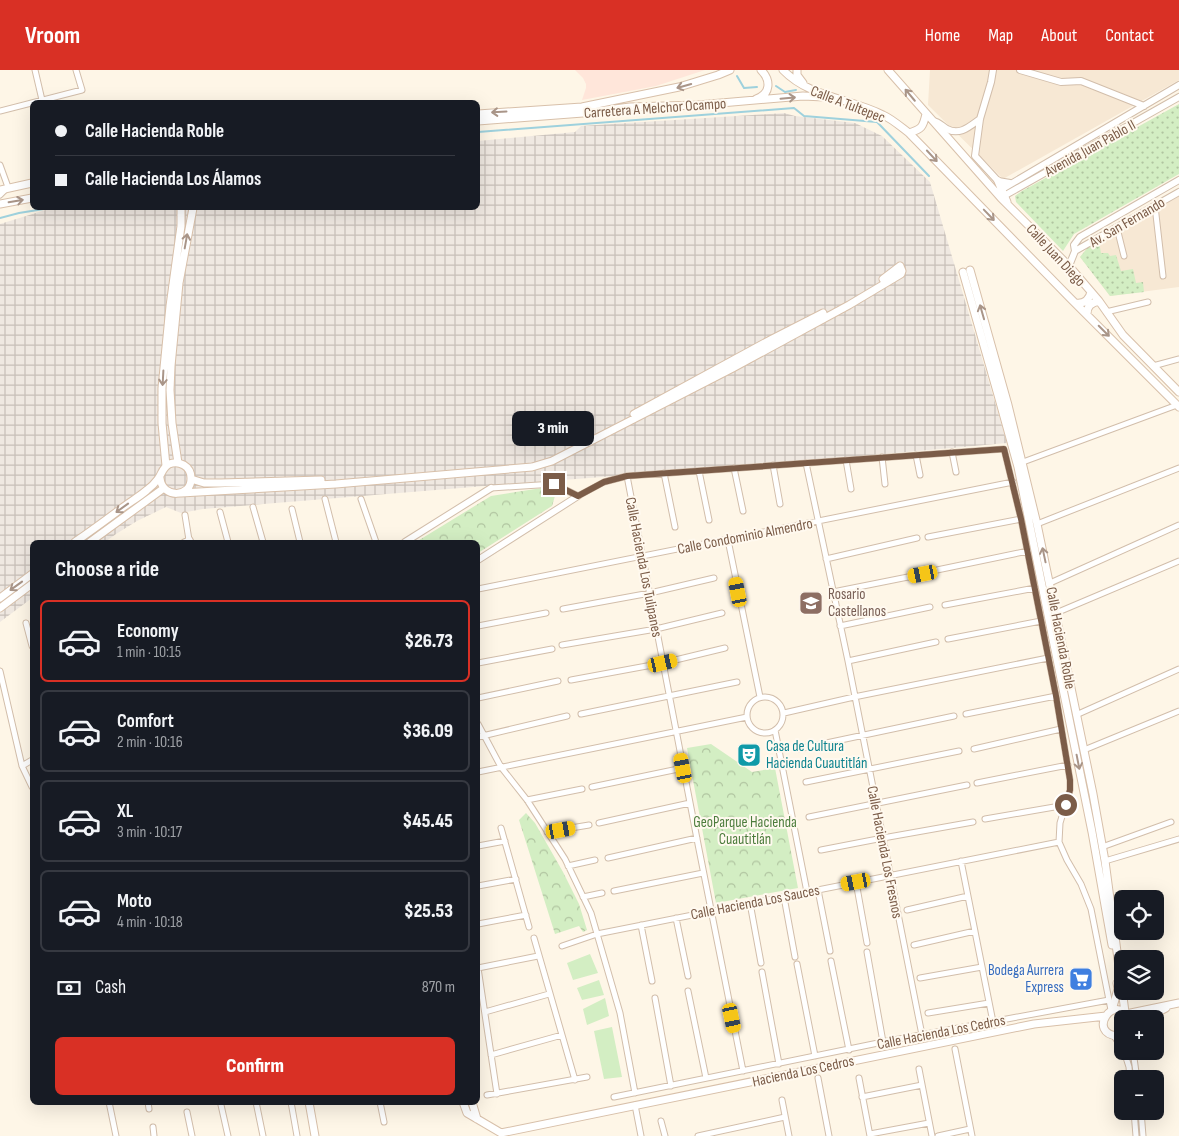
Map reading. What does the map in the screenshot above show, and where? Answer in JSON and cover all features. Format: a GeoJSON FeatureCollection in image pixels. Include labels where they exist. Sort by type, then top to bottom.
{"type":"FeatureCollection","features":[{"type":"Feature","properties":{"kind":"main road","name":"Carretera A Melchor Ocampo"},"geometry":{"type":"LineString","coordinates":[[480,114],[582,107],[679,87],[730,70]]}},
{"type":"Feature","properties":{"kind":"main road"},"geometry":{"type":"LineString","coordinates":[[751,101],[762,97],[767,92],[768,80],[761,70]]}},
{"type":"Feature","properties":{"kind":"main road","name":"Calle A Tultepec"},"geometry":{"type":"LineString","coordinates":[[783,70],[788,76],[806,88],[884,115],[909,133],[955,181]]}},
{"type":"Feature","properties":{"kind":"main road"},"geometry":{"type":"LineString","coordinates":[[797,70],[797,75],[806,88]]}},
{"type":"Feature","properties":{"kind":"main road"},"geometry":{"type":"LineString","coordinates":[[888,70],[931,120],[1001,193]]}},
{"type":"Feature","properties":{"kind":"main road","name":"Carretera A Melchor Ocampo"},"geometry":{"type":"LineString","coordinates":[[480,121],[803,96],[832,97]]}},
{"type":"Feature","properties":{"kind":"main road"},"geometry":{"type":"LineString","coordinates":[[909,133],[919,130],[924,124],[926,114]]}},
{"type":"Feature","properties":{"kind":"main road","name":"Calle Juan Diego"},"geometry":{"type":"LineString","coordinates":[[955,181],[1178,406]]}},
{"type":"Feature","properties":{"kind":"main road","name":"Calle Juan Diego"},"geometry":{"type":"LineString","coordinates":[[998,181],[1001,193],[1010,206],[1069,266],[1123,335],[1179,392]]}},
{"type":"Feature","properties":{"kind":"main road"},"geometry":{"type":"LineString","coordinates":[[0,190],[30,183]]}},
{"type":"Feature","properties":{"kind":"main road"},"geometry":{"type":"LineString","coordinates":[[0,204],[30,198]]}},
{"type":"Feature","properties":{"kind":"main road"},"geometry":{"type":"LineString","coordinates":[[166,466],[162,408],[163,373],[181,226],[180,210]]}},
{"type":"Feature","properties":{"kind":"main road"},"geometry":{"type":"LineString","coordinates":[[178,463],[172,423],[171,366],[179,283],[192,210]]}},
{"type":"Feature","properties":{"kind":"main road"},"geometry":{"type":"LineString","coordinates":[[181,493],[188,487],[191,479],[189,470],[183,464],[178,463],[166,466],[161,473],[160,482],[168,492],[173,494],[336,484],[532,467],[552,461],[731,369],[848,305],[898,276],[902,271],[900,266],[889,275],[846,301],[551,457],[532,463],[335,480],[204,483],[191,479]]}},
{"type":"Feature","properties":{"kind":"main road","name":"Calle Hacienda Roble"},"geometry":{"type":"LineString","coordinates":[[1110,1012],[1118,989],[1092,832],[1018,468],[966,271],[1008,405],[1038,524],[1105,861],[1126,1010]]}},
{"type":"Feature","properties":{"kind":"main road"},"geometry":{"type":"LineString","coordinates":[[1076,303],[1081,304],[1087,301],[1091,292]]}},
{"type":"Feature","properties":{"kind":"main road"},"geometry":{"type":"LineString","coordinates":[[1087,314],[1087,309],[1090,305],[1099,302]]}},
{"type":"Feature","properties":{"kind":"main road"},"geometry":{"type":"LineString","coordinates":[[78,540],[160,478]]}},
{"type":"Feature","properties":{"kind":"main road"},"geometry":{"type":"LineString","coordinates":[[93,540],[164,488]]}},
{"type":"Feature","properties":{"kind":"main road"},"geometry":{"type":"LineString","coordinates":[[0,598],[30,576]]}},
{"type":"Feature","properties":{"kind":"main road"},"geometry":{"type":"LineString","coordinates":[[0,608],[30,586]]}},
{"type":"Feature","properties":{"kind":"main road"},"geometry":{"type":"LineString","coordinates":[[1148,1010],[1178,1003]]}},
{"type":"Feature","properties":{"kind":"main road"},"geometry":{"type":"LineString","coordinates":[[1163,1010],[1178,1003]]}},
{"type":"Feature","properties":{"kind":"main road","name":"Hacienda Los Cedros"},"geometry":{"type":"LineString","coordinates":[[504,1134],[635,1105],[1025,1026],[1114,1011]]}},
{"type":"Feature","properties":{"kind":"main road"},"geometry":{"type":"LineString","coordinates":[[1110,1012],[1104,1020],[1104,1028],[1110,1034],[1114,1034]]}},
{"type":"Feature","properties":{"kind":"main road"},"geometry":{"type":"LineString","coordinates":[[310,1105],[315,1136]]}},
{"type":"Feature","properties":{"kind":"main road"},"geometry":{"type":"LineString","coordinates":[[464,1105],[467,1113],[504,1134]]}},
{"type":"Feature","properties":{"kind":"main road"},"geometry":{"type":"LineString","coordinates":[[473,1105],[477,1120]]}},
{"type":"Feature","properties":{"kind":"street"},"geometry":{"type":"LineString","coordinates":[[34,70],[42,100],[82,90],[76,70]]}},
{"type":"Feature","properties":{"kind":"street"},"geometry":{"type":"LineString","coordinates":[[993,70],[992,82],[980,119],[975,156],[998,181],[1010,184]]}},
{"type":"Feature","properties":{"kind":"street"},"geometry":{"type":"LineString","coordinates":[[1020,70],[1061,82],[1081,81],[1144,106]]}},
{"type":"Feature","properties":{"kind":"street"},"geometry":{"type":"LineString","coordinates":[[1001,193],[1010,184],[1179,85]]}},
{"type":"Feature","properties":{"kind":"street","name":"Avenida Juan Pablo II"},"geometry":{"type":"LineString","coordinates":[[1001,193],[1179,97]]}},
{"type":"Feature","properties":{"kind":"street"},"geometry":{"type":"LineString","coordinates":[[0,111],[30,103]]}},
{"type":"Feature","properties":{"kind":"street"},"geometry":{"type":"LineString","coordinates":[[931,120],[952,131],[958,132],[980,119]]}},
{"type":"Feature","properties":{"kind":"street"},"geometry":{"type":"LineString","coordinates":[[0,165],[8,187],[0,195]]}},
{"type":"Feature","properties":{"kind":"street"},"geometry":{"type":"LineString","coordinates":[[1069,266],[1075,251],[1074,245],[1080,237],[1179,180]]}},
{"type":"Feature","properties":{"kind":"street","name":"Av. San Fernando"},"geometry":{"type":"LineString","coordinates":[[1075,251],[1179,192]]}},
{"type":"Feature","properties":{"kind":"street"},"geometry":{"type":"LineString","coordinates":[[1155,206],[1163,276]]}},
{"type":"Feature","properties":{"kind":"street"},"geometry":{"type":"LineString","coordinates":[[1117,228],[1124,256]]}},
{"type":"Feature","properties":{"kind":"street"},"geometry":{"type":"LineString","coordinates":[[1106,312],[1148,302]]}},
{"type":"Feature","properties":{"kind":"street"},"geometry":{"type":"LineString","coordinates":[[1153,366],[1179,359]]}},
{"type":"Feature","properties":{"kind":"street"},"geometry":{"type":"LineString","coordinates":[[1023,462],[1178,406]]}},
{"type":"Feature","properties":{"kind":"street","name":"Calle Hacienda Roble"},"geometry":{"type":"LineString","coordinates":[[952,452],[1004,449],[1028,551],[1068,765],[1070,790],[1060,823],[1060,842],[1091,909],[1109,1000]]}},
{"type":"Feature","properties":{"kind":"street"},"geometry":{"type":"LineString","coordinates":[[480,559],[578,496],[604,482],[627,476],[952,452],[956,472]]}},
{"type":"Feature","properties":{"kind":"street"},"geometry":{"type":"LineString","coordinates":[[916,455],[920,475]]}},
{"type":"Feature","properties":{"kind":"street"},"geometry":{"type":"LineString","coordinates":[[882,457],[885,484]]}},
{"type":"Feature","properties":{"kind":"street"},"geometry":{"type":"LineString","coordinates":[[846,460],[851,489]]}},
{"type":"Feature","properties":{"kind":"street","name":"Calle Hacienda Los Fresnos"},"geometry":{"type":"LineString","coordinates":[[806,463],[848,661],[922,1035]]}},
{"type":"Feature","properties":{"kind":"street"},"geometry":{"type":"LineString","coordinates":[[773,465],[780,504]]}},
{"type":"Feature","properties":{"kind":"street"},"geometry":{"type":"LineString","coordinates":[[734,468],[743,512]]}},
{"type":"Feature","properties":{"kind":"street"},"geometry":{"type":"LineString","coordinates":[[1038,524],[1179,468]]}},
{"type":"Feature","properties":{"kind":"street"},"geometry":{"type":"LineString","coordinates":[[699,471],[709,520]]}},
{"type":"Feature","properties":{"kind":"street"},"geometry":{"type":"LineString","coordinates":[[664,473],[675,527]]}},
{"type":"Feature","properties":{"kind":"street","name":"Calle Hacienda Los Tulipanes"},"geometry":{"type":"LineString","coordinates":[[627,476],[710,912],[743,1071]]}},
{"type":"Feature","properties":{"kind":"street","name":"Calle Condominio Almendro"},"geometry":{"type":"LineString","coordinates":[[480,589],[1013,482]]}},
{"type":"Feature","properties":{"kind":"street"},"geometry":{"type":"LineString","coordinates":[[408,540],[490,488],[554,484],[578,496]]}},
{"type":"Feature","properties":{"kind":"street"},"geometry":{"type":"LineString","coordinates":[[325,499],[335,540]]}},
{"type":"Feature","properties":{"kind":"street"},"geometry":{"type":"LineString","coordinates":[[361,499],[375,540]]}},
{"type":"Feature","properties":{"kind":"street"},"geometry":{"type":"LineString","coordinates":[[253,507],[262,540]]}},
{"type":"Feature","properties":{"kind":"street"},"geometry":{"type":"LineString","coordinates":[[292,509],[300,540]]}},
{"type":"Feature","properties":{"kind":"street"},"geometry":{"type":"LineString","coordinates":[[220,512],[227,540]]}},
{"type":"Feature","properties":{"kind":"street"},"geometry":{"type":"LineString","coordinates":[[186,515],[187,540]]}},
{"type":"Feature","properties":{"kind":"street"},"geometry":{"type":"LineString","coordinates":[[928,536],[1021,519]]}},
{"type":"Feature","properties":{"kind":"street"},"geometry":{"type":"LineString","coordinates":[[1050,584],[1179,526]]}},
{"type":"Feature","properties":{"kind":"street"},"geometry":{"type":"LineString","coordinates":[[826,559],[916,538]]}},
{"type":"Feature","properties":{"kind":"street"},"geometry":{"type":"LineString","coordinates":[[728,540],[760,697]]}},
{"type":"Feature","properties":{"kind":"street"},"geometry":{"type":"LineString","coordinates":[[937,570],[1028,551]]}},
{"type":"Feature","properties":{"kind":"street"},"geometry":{"type":"LineString","coordinates":[[1056,613],[1179,561]]}},
{"type":"Feature","properties":{"kind":"street"},"geometry":{"type":"LineString","coordinates":[[833,592],[923,574]]}},
{"type":"Feature","properties":{"kind":"street"},"geometry":{"type":"LineString","coordinates":[[563,609],[650,593],[714,578]]}},
{"type":"Feature","properties":{"kind":"street"},"geometry":{"type":"LineString","coordinates":[[945,605],[1035,588]]}},
{"type":"Feature","properties":{"kind":"street"},"geometry":{"type":"LineString","coordinates":[[840,626],[930,607]]}},
{"type":"Feature","properties":{"kind":"street"},"geometry":{"type":"LineString","coordinates":[[480,626],[546,613]]}},
{"type":"Feature","properties":{"kind":"street"},"geometry":{"type":"LineString","coordinates":[[562,645],[656,629],[722,613]]}},
{"type":"Feature","properties":{"kind":"street"},"geometry":{"type":"LineString","coordinates":[[948,639],[1041,621]]}},
{"type":"Feature","properties":{"kind":"street"},"geometry":{"type":"LineString","coordinates":[[26,623],[30,638]]}},
{"type":"Feature","properties":{"kind":"street"},"geometry":{"type":"LineString","coordinates":[[848,661],[936,642]]}},
{"type":"Feature","properties":{"kind":"street"},"geometry":{"type":"LineString","coordinates":[[571,680],[663,663],[725,648]]}},
{"type":"Feature","properties":{"kind":"street"},"geometry":{"type":"LineString","coordinates":[[480,663],[552,649]]}},
{"type":"Feature","properties":{"kind":"street"},"geometry":{"type":"LineString","coordinates":[[784,713],[1048,658]]}},
{"type":"Feature","properties":{"kind":"street"},"geometry":{"type":"LineString","coordinates":[[1076,715],[1179,669]]}},
{"type":"Feature","properties":{"kind":"street"},"geometry":{"type":"LineString","coordinates":[[0,671],[22,766],[30,783]]}},
{"type":"Feature","properties":{"kind":"street"},"geometry":{"type":"LineString","coordinates":[[480,698],[558,681]]}},
{"type":"Feature","properties":{"kind":"street"},"geometry":{"type":"LineString","coordinates":[[581,714],[737,682]]}},
{"type":"Feature","properties":{"kind":"street"},"geometry":{"type":"LineString","coordinates":[[766,696],[778,701],[784,713],[782,723],[775,730],[768,733],[754,730],[747,717],[748,709],[752,702],[766,696]]}},
{"type":"Feature","properties":{"kind":"street"},"geometry":{"type":"LineString","coordinates":[[966,714],[1056,696]]}},
{"type":"Feature","properties":{"kind":"street"},"geometry":{"type":"LineString","coordinates":[[1084,750],[1179,711]]}},
{"type":"Feature","properties":{"kind":"street"},"geometry":{"type":"LineString","coordinates":[[567,716],[480,736],[527,800],[568,866],[591,913],[620,1013],[635,1093]]}},
{"type":"Feature","properties":{"kind":"street"},"geometry":{"type":"LineString","coordinates":[[798,749],[954,716]]}},
{"type":"Feature","properties":{"kind":"street"},"geometry":{"type":"LineString","coordinates":[[480,772],[747,717]]}},
{"type":"Feature","properties":{"kind":"street"},"geometry":{"type":"LineString","coordinates":[[974,749],[1061,729]]}},
{"type":"Feature","properties":{"kind":"street"},"geometry":{"type":"LineString","coordinates":[[775,730],[807,892]]}},
{"type":"Feature","properties":{"kind":"street"},"geometry":{"type":"LineString","coordinates":[[806,782],[959,751]]}},
{"type":"Feature","properties":{"kind":"street"},"geometry":{"type":"LineString","coordinates":[[22,766],[30,761]]}},
{"type":"Feature","properties":{"kind":"street"},"geometry":{"type":"LineString","coordinates":[[977,783],[1068,765]]}},
{"type":"Feature","properties":{"kind":"street"},"geometry":{"type":"LineString","coordinates":[[592,787],[683,768]]}},
{"type":"Feature","properties":{"kind":"street"},"geometry":{"type":"LineString","coordinates":[[809,817],[968,785]]}},
{"type":"Feature","properties":{"kind":"street"},"geometry":{"type":"LineString","coordinates":[[527,800],[582,789]]}},
{"type":"Feature","properties":{"kind":"street"},"geometry":{"type":"LineString","coordinates":[[600,823],[690,803]]}},
{"type":"Feature","properties":{"kind":"street"},"geometry":{"type":"LineString","coordinates":[[985,819],[1066,805]]}},
{"type":"Feature","properties":{"kind":"street"},"geometry":{"type":"LineString","coordinates":[[821,850],[973,822]]}},
{"type":"Feature","properties":{"kind":"street"},"geometry":{"type":"LineString","coordinates":[[1102,847],[1171,822]]}},
{"type":"Feature","properties":{"kind":"street"},"geometry":{"type":"LineString","coordinates":[[547,832],[589,825]]}},
{"type":"Feature","properties":{"kind":"street"},"geometry":{"type":"LineString","coordinates":[[502,828],[529,927]]}},
{"type":"Feature","properties":{"kind":"street"},"geometry":{"type":"LineString","coordinates":[[608,858],[697,838]]}},
{"type":"Feature","properties":{"kind":"street"},"geometry":{"type":"LineString","coordinates":[[1105,861],[1179,839]]}},
{"type":"Feature","properties":{"kind":"street"},"geometry":{"type":"LineString","coordinates":[[480,846],[505,841]]}},
{"type":"Feature","properties":{"kind":"street","name":"Calle Hacienda Los Sauces"},"geometry":{"type":"LineString","coordinates":[[562,946],[597,934],[1060,842]]}},
{"type":"Feature","properties":{"kind":"street"},"geometry":{"type":"LineString","coordinates":[[568,866],[595,860]]}},
{"type":"Feature","properties":{"kind":"street"},"geometry":{"type":"LineString","coordinates":[[961,861],[993,1022]]}},
{"type":"Feature","properties":{"kind":"street"},"geometry":{"type":"LineString","coordinates":[[614,891],[703,873]]}},
{"type":"Feature","properties":{"kind":"street"},"geometry":{"type":"LineString","coordinates":[[480,886],[516,879]]}},
{"type":"Feature","properties":{"kind":"street"},"geometry":{"type":"LineString","coordinates":[[856,882],[867,943]]}},
{"type":"Feature","properties":{"kind":"street"},"geometry":{"type":"LineString","coordinates":[[818,890],[830,951]]}},
{"type":"Feature","properties":{"kind":"street"},"geometry":{"type":"LineString","coordinates":[[583,897],[602,893]]}},
{"type":"Feature","properties":{"kind":"street"},"geometry":{"type":"LineString","coordinates":[[907,910],[968,896]]}},
{"type":"Feature","properties":{"kind":"street"},"geometry":{"type":"LineString","coordinates":[[784,897],[795,958]]}},
{"type":"Feature","properties":{"kind":"street"},"geometry":{"type":"LineString","coordinates":[[750,903],[761,963]]}},
{"type":"Feature","properties":{"kind":"street"},"geometry":{"type":"LineString","coordinates":[[480,924],[526,915]]}},
{"type":"Feature","properties":{"kind":"street"},"geometry":{"type":"LineString","coordinates":[[676,918],[688,976]]}},
{"type":"Feature","properties":{"kind":"street"},"geometry":{"type":"LineString","coordinates":[[641,925],[652,981]]}},
{"type":"Feature","properties":{"kind":"street"},"geometry":{"type":"LineString","coordinates":[[914,945],[975,931]]}},
{"type":"Feature","properties":{"kind":"street"},"geometry":{"type":"LineString","coordinates":[[534,938],[575,1080]]}},
{"type":"Feature","properties":{"kind":"street"},"geometry":{"type":"LineString","coordinates":[[867,952],[883,1042]]}},
{"type":"Feature","properties":{"kind":"street"},"geometry":{"type":"LineString","coordinates":[[480,968],[538,956]]}},
{"type":"Feature","properties":{"kind":"street"},"geometry":{"type":"LineString","coordinates":[[831,962],[848,1050]]}},
{"type":"Feature","properties":{"kind":"street"},"geometry":{"type":"LineString","coordinates":[[797,964],[815,1056]]}},
{"type":"Feature","properties":{"kind":"street"},"geometry":{"type":"LineString","coordinates":[[920,978],[982,967]]}},
{"type":"Feature","properties":{"kind":"street"},"geometry":{"type":"LineString","coordinates":[[762,972],[779,1064]]}},
{"type":"Feature","properties":{"kind":"street"},"geometry":{"type":"LineString","coordinates":[[480,982],[497,1094]]}},
{"type":"Feature","properties":{"kind":"street"},"geometry":{"type":"LineString","coordinates":[[688,991],[706,1078]]}},
{"type":"Feature","properties":{"kind":"street"},"geometry":{"type":"LineString","coordinates":[[485,1012],[549,994]]}},
{"type":"Feature","properties":{"kind":"street"},"geometry":{"type":"LineString","coordinates":[[655,998],[671,1086]]}},
{"type":"Feature","properties":{"kind":"street"},"geometry":{"type":"LineString","coordinates":[[1109,1000],[1110,1012]]}},
{"type":"Feature","properties":{"kind":"street","name":"Calle Hacienda Los Cedros"},"geometry":{"type":"LineString","coordinates":[[614,1097],[883,1042],[1109,1000]]}},
{"type":"Feature","properties":{"kind":"street"},"geometry":{"type":"LineString","coordinates":[[928,1013],[989,1003]]}},
{"type":"Feature","properties":{"kind":"street"},"geometry":{"type":"LineString","coordinates":[[491,1055],[562,1035]]}},
{"type":"Feature","properties":{"kind":"street"},"geometry":{"type":"LineString","coordinates":[[955,1049],[972,1136]]}},
{"type":"Feature","properties":{"kind":"street"},"geometry":{"type":"LineString","coordinates":[[919,1069],[932,1136]]}},
{"type":"Feature","properties":{"kind":"street"},"geometry":{"type":"LineString","coordinates":[[487,1096],[587,1077]]}},
{"type":"Feature","properties":{"kind":"street"},"geometry":{"type":"LineString","coordinates":[[818,1078],[830,1136]]}},
{"type":"Feature","properties":{"kind":"street"},"geometry":{"type":"LineString","coordinates":[[859,1078],[870,1135],[929,1124]]}},
{"type":"Feature","properties":{"kind":"street"},"geometry":{"type":"LineString","coordinates":[[862,1097],[922,1085]]}},
{"type":"Feature","properties":{"kind":"street"},"geometry":{"type":"LineString","coordinates":[[782,1100],[789,1136]]}},
{"type":"Feature","properties":{"kind":"street"},"geometry":{"type":"LineString","coordinates":[[110,1105],[116,1136]]}},
{"type":"Feature","properties":{"kind":"street"},"geometry":{"type":"LineString","coordinates":[[221,1105],[228,1136]]}},
{"type":"Feature","properties":{"kind":"street"},"geometry":{"type":"LineString","coordinates":[[257,1105],[263,1136]]}},
{"type":"Feature","properties":{"kind":"street"},"geometry":{"type":"LineString","coordinates":[[292,1105],[298,1136]]}},
{"type":"Feature","properties":{"kind":"street"},"geometry":{"type":"LineString","coordinates":[[381,1105],[384,1122]]}},
{"type":"Feature","properties":{"kind":"street"},"geometry":{"type":"LineString","coordinates":[[635,1105],[641,1136]]}},
{"type":"Feature","properties":{"kind":"street"},"geometry":{"type":"LineString","coordinates":[[187,1112],[192,1136]]}},
{"type":"Feature","properties":{"kind":"street"},"geometry":{"type":"LineString","coordinates":[[698,1136],[785,1117]]}},
{"type":"Feature","properties":{"kind":"street"},"geometry":{"type":"LineString","coordinates":[[1135,1120],[1136,1136]]}},
{"type":"Feature","properties":{"kind":"street"},"geometry":{"type":"LineString","coordinates":[[1142,1120],[1143,1136]]}},
{"type":"Feature","properties":{"kind":"street"},"geometry":{"type":"LineString","coordinates":[[661,1121],[665,1136]]}},
{"type":"Feature","properties":{"kind":"street"},"geometry":{"type":"LineString","coordinates":[[153,1127],[154,1136]]}},
{"type":"Feature","properties":{"kind":"street"},"geometry":{"type":"LineString","coordinates":[[938,1136],[970,1129]]}},
{"type":"Feature","properties":{"kind":"shaded area"},"geometry":{"type":"Polygon","coordinates":[[[575,70],[705,70],[656,86],[582,100],[586,84],[575,70]]]}},
{"type":"Feature","properties":{"kind":"shaded area"},"geometry":{"type":"Polygon","coordinates":[[[930,70],[1179,70],[1179,80],[1003,179],[928,105],[930,70]]]}},
{"type":"Feature","properties":{"kind":"shaded area"},"geometry":{"type":"Polygon","coordinates":[[[784,113],[855,123],[882,136],[930,182],[1007,443],[795,462],[203,509],[181,513],[166,507],[137,521],[108,540],[30,540],[30,600],[0,622],[0,224],[46,210],[480,210],[480,141],[575,132],[581,126],[784,113]]]}},
{"type":"Feature","properties":{"kind":"shaded area"},"geometry":{"type":"Polygon","coordinates":[[[1179,196],[1179,287],[1110,296],[1080,257],[1089,246],[1179,196]]]}},
{"type":"Feature","properties":{"kind":"green space"},"geometry":{"type":"Polygon","coordinates":[[[1179,104],[1179,174],[1074,234],[1063,251],[1016,202],[1015,196],[1022,191],[1179,104]]]}},
{"type":"Feature","properties":{"kind":"green space"},"geometry":{"type":"Polygon","coordinates":[[[1099,242],[1101,253],[1108,253],[1110,256],[1116,255],[1121,271],[1133,269],[1136,283],[1143,282],[1144,292],[1110,296],[1080,257],[1089,246],[1099,242]]]}},
{"type":"Feature","properties":{"kind":"green space"},"geometry":{"type":"Polygon","coordinates":[[[548,487],[555,496],[552,506],[480,552],[480,540],[419,540],[491,496],[548,487]]]}},
{"type":"Feature","properties":{"kind":"green space","name":"GeoParque Hacienda Cuautitlán"},"geometry":{"type":"Polygon","coordinates":[[[711,744],[752,772],[775,768],[798,888],[716,903],[687,748],[711,744]]]}},
{"type":"Feature","properties":{"kind":"green space"},"geometry":{"type":"Polygon","coordinates":[[[526,813],[535,823],[579,904],[587,930],[583,932],[579,926],[555,934],[519,820],[526,813]]]}},
{"type":"Feature","properties":{"kind":"green space"},"geometry":{"type":"Polygon","coordinates":[[[590,954],[598,973],[573,980],[567,963],[590,954]]]}},
{"type":"Feature","properties":{"kind":"green space"},"geometry":{"type":"Polygon","coordinates":[[[599,980],[604,995],[582,1000],[577,988],[599,980]]]}},
{"type":"Feature","properties":{"kind":"green space"},"geometry":{"type":"Polygon","coordinates":[[[605,998],[609,1016],[587,1025],[583,1009],[605,998]]]}},
{"type":"Feature","properties":{"kind":"green space"},"geometry":{"type":"Polygon","coordinates":[[[612,1027],[622,1077],[604,1079],[594,1031],[612,1027]]]}},
{"type":"Feature","properties":{"kind":"waterway"},"geometry":{"type":"LineString","coordinates":[[737,76],[744,88],[757,87]]}},
{"type":"Feature","properties":{"kind":"waterway"},"geometry":{"type":"LineString","coordinates":[[776,86],[785,92],[796,90]]}},
{"type":"Feature","properties":{"kind":"waterway"},"geometry":{"type":"LineString","coordinates":[[480,132],[794,108],[804,116],[877,122],[929,176]]}},
{"type":"Feature","properties":{"kind":"waterway"},"geometry":{"type":"LineString","coordinates":[[0,218],[38,210]]}},
{"type":"Feature","properties":{"kind":"place","name":"Rosario Castellanos"},"geometry":{"type":"Point","coordinates":[811,603]}},
{"type":"Feature","properties":{"kind":"place","name":"Casa de Cultura Hacienda Cuautitlán"},"geometry":{"type":"Point","coordinates":[749,755]}},
{"type":"Feature","properties":{"kind":"place","name":"Bodega Aurrera Express"},"geometry":{"type":"Point","coordinates":[1081,979]}},
{"type":"Feature","properties":{"kind":"route"},"geometry":{"type":"LineString","coordinates":[[554,484],[578,496],[604,482],[627,476],[1004,449],[1021,519],[1056,696],[1070,780],[1070,790],[1066,805]]}}]}
